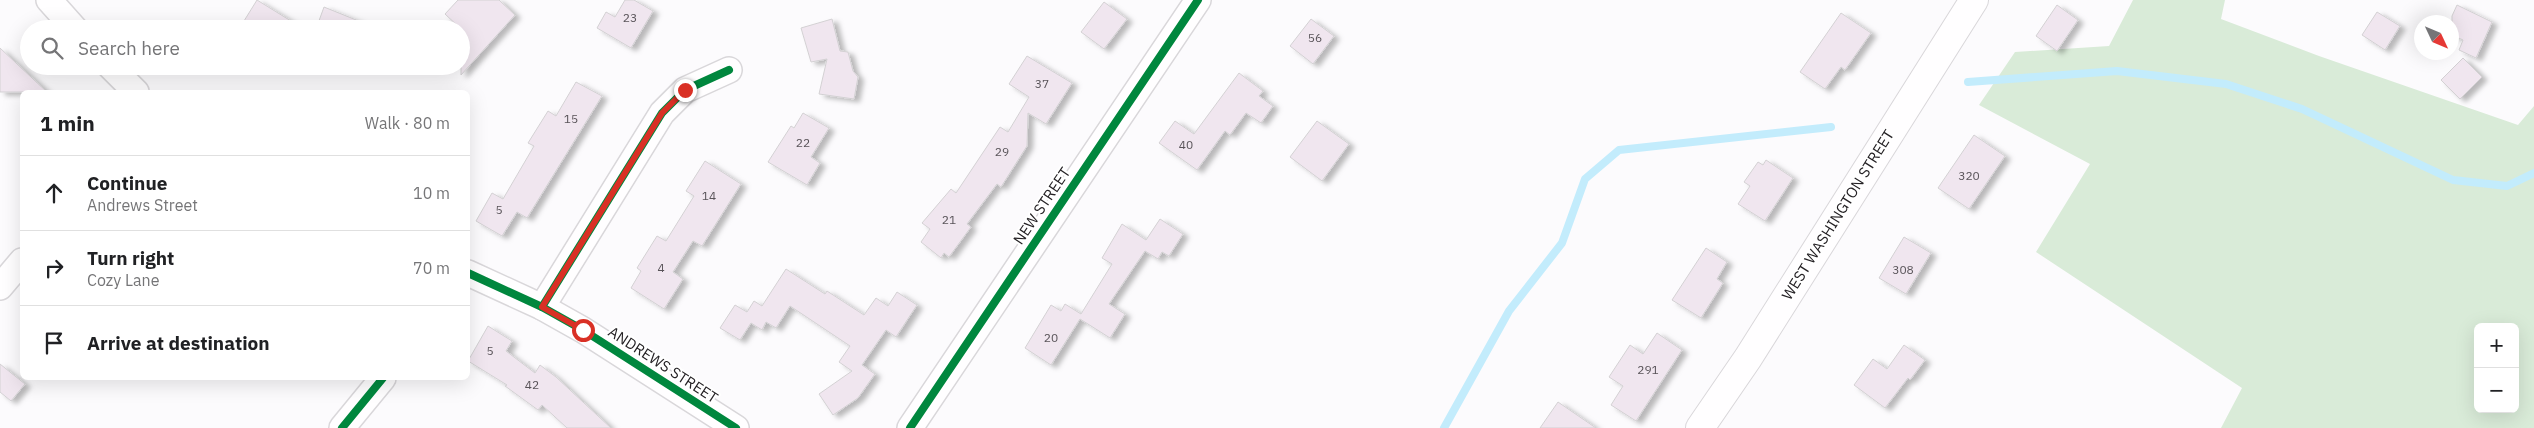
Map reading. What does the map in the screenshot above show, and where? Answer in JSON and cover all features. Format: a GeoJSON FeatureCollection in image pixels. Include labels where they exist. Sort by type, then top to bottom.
{"type":"FeatureCollection","features":[{"type":"Feature","properties":{"kind":"main road","name":"WEST WASHINGTON STREET"},"geometry":{"type":"LineString","coordinates":[[1700,428],[1748,358],[1974,0]]}},
{"type":"Feature","properties":{"kind":"street"},"geometry":{"type":"LineString","coordinates":[[49,0],[67,20]]}},
{"type":"Feature","properties":{"kind":"street","name":"NEW STREET"},"geometry":{"type":"LineString","coordinates":[[910,428],[1188,5]]}},
{"type":"Feature","properties":{"kind":"street"},"geometry":{"type":"LineString","coordinates":[[542,307],[662,113],[685,90],[729,70]]}},
{"type":"Feature","properties":{"kind":"street"},"geometry":{"type":"LineString","coordinates":[[119,75],[134,90]]}},
{"type":"Feature","properties":{"kind":"street"},"geometry":{"type":"LineString","coordinates":[[0,287],[20,263]]}},
{"type":"Feature","properties":{"kind":"street","name":"ANDREWS STREET"},"geometry":{"type":"LineString","coordinates":[[470,274],[542,307],[583,330],[736,428]]}},
{"type":"Feature","properties":{"kind":"street"},"geometry":{"type":"LineString","coordinates":[[342,428],[381,380]]}},
{"type":"Feature","properties":{"kind":"green space"},"geometry":{"type":"Polygon","coordinates":[[[2133,0],[2225,0],[2221,19],[2319,56],[2518,125],[2534,106],[2534,428],[2221,428],[2242,388],[2036,252],[2090,164],[1979,105],[2015,52],[2109,46],[2133,0]]]}},
{"type":"Feature","properties":{"kind":"building"},"geometry":{"type":"Polygon","coordinates":[[[257,0],[289,20],[245,20],[257,0]]]}},
{"type":"Feature","properties":{"kind":"building"},"geometry":{"type":"Polygon","coordinates":[[[458,0],[499,0],[515,15],[470,65],[470,20],[451,20],[445,14],[458,0]]]}},
{"type":"Feature","properties":{"kind":"building"},"geometry":{"type":"Polygon","coordinates":[[[625,0],[634,0],[653,11],[631,48],[597,28],[606,12],[615,17],[625,0]]]}},
{"type":"Feature","properties":{"kind":"building"},"geometry":{"type":"Polygon","coordinates":[[[1104,2],[1127,19],[1104,49],[1081,32],[1104,2]]]}},
{"type":"Feature","properties":{"kind":"building"},"geometry":{"type":"Polygon","coordinates":[[[2057,5],[2078,20],[2057,51],[2036,36],[2057,5]]]}},
{"type":"Feature","properties":{"kind":"building"},"geometry":{"type":"Polygon","coordinates":[[[2457,5],[2492,22],[2476,58],[2459,50],[2463,40],[2459,38],[2459,15],[2452,15],[2457,5]]]}},
{"type":"Feature","properties":{"kind":"building"},"geometry":{"type":"Polygon","coordinates":[[[324,7],[356,20],[319,20],[324,7]]]}},
{"type":"Feature","properties":{"kind":"building"},"geometry":{"type":"Polygon","coordinates":[[[2377,12],[2400,26],[2385,50],[2362,35],[2377,12]]]}},
{"type":"Feature","properties":{"kind":"building"},"geometry":{"type":"Polygon","coordinates":[[[1841,13],[1871,33],[1845,70],[1841,67],[1825,89],[1800,72],[1841,13]]]}},
{"type":"Feature","properties":{"kind":"building"},"geometry":{"type":"Polygon","coordinates":[[[832,19],[840,51],[848,52],[853,71],[858,77],[854,99],[819,94],[827,59],[811,62],[801,28],[832,19]]]}},
{"type":"Feature","properties":{"kind":"building"},"geometry":{"type":"Polygon","coordinates":[[[1311,19],[1334,36],[1313,64],[1290,46],[1311,19]]]}},
{"type":"Feature","properties":{"kind":"building"},"geometry":{"type":"Polygon","coordinates":[[[0,48],[20,67],[20,75],[29,75],[45,90],[20,90],[20,92],[0,92],[0,48]]]}},
{"type":"Feature","properties":{"kind":"building"},"geometry":{"type":"Polygon","coordinates":[[[1027,56],[1072,83],[1046,124],[1028,113],[1027,146],[1001,187],[997,184],[967,224],[971,227],[949,257],[944,253],[941,258],[921,242],[930,229],[922,223],[951,189],[956,193],[1000,127],[1008,132],[1029,97],[1009,84],[1027,56]]]}},
{"type":"Feature","properties":{"kind":"building"},"geometry":{"type":"Polygon","coordinates":[[[2463,58],[2482,77],[2460,99],[2441,80],[2463,58]]]}},
{"type":"Feature","properties":{"kind":"building"},"geometry":{"type":"Polygon","coordinates":[[[1239,73],[1263,91],[1259,96],[1273,106],[1261,123],[1246,113],[1230,135],[1225,131],[1197,170],[1159,143],[1175,121],[1194,134],[1239,73]]]}},
{"type":"Feature","properties":{"kind":"building"},"geometry":{"type":"Polygon","coordinates":[[[576,82],[602,96],[527,218],[517,212],[502,236],[476,221],[492,193],[503,199],[534,146],[528,143],[548,111],[556,116],[576,82]]]}},
{"type":"Feature","properties":{"kind":"building"},"geometry":{"type":"Polygon","coordinates":[[[803,113],[829,128],[811,157],[820,163],[807,185],[768,162],[791,126],[794,128],[803,113]]]}},
{"type":"Feature","properties":{"kind":"building"},"geometry":{"type":"Polygon","coordinates":[[[1317,121],[1349,144],[1322,181],[1290,157],[1317,121]]]}},
{"type":"Feature","properties":{"kind":"building"},"geometry":{"type":"Polygon","coordinates":[[[1974,135],[2005,156],[1969,209],[1938,188],[1974,135]]]}},
{"type":"Feature","properties":{"kind":"building"},"geometry":{"type":"Polygon","coordinates":[[[1766,160],[1793,178],[1765,221],[1738,204],[1750,186],[1744,182],[1758,162],[1763,165],[1766,160]]]}},
{"type":"Feature","properties":{"kind":"building"},"geometry":{"type":"Polygon","coordinates":[[[705,161],[741,184],[702,246],[693,241],[673,272],[683,279],[664,309],[631,288],[641,271],[637,268],[657,236],[666,241],[694,196],[686,191],[705,161]]]}},
{"type":"Feature","properties":{"kind":"building"},"geometry":{"type":"Polygon","coordinates":[[[1160,219],[1183,234],[1169,256],[1162,252],[1158,259],[1145,251],[1109,304],[1125,314],[1110,338],[1080,319],[1051,365],[1025,348],[1051,305],[1061,311],[1065,304],[1081,314],[1112,264],[1102,258],[1122,224],[1146,240],[1160,219]]]}},
{"type":"Feature","properties":{"kind":"building"},"geometry":{"type":"Polygon","coordinates":[[[1904,237],[1931,253],[1906,294],[1879,278],[1904,237]]]}},
{"type":"Feature","properties":{"kind":"building"},"geometry":{"type":"Polygon","coordinates":[[[1706,248],[1727,262],[1717,279],[1723,283],[1701,318],[1672,300],[1706,248]]]}},
{"type":"Feature","properties":{"kind":"building"},"geometry":{"type":"Polygon","coordinates":[[[786,269],[825,294],[827,291],[864,315],[876,298],[888,306],[897,292],[917,305],[896,337],[886,330],[862,365],[875,374],[858,398],[833,415],[819,394],[852,371],[839,362],[850,346],[790,306],[776,328],[766,322],[762,330],[751,323],[740,340],[720,328],[735,305],[747,312],[754,301],[762,306],[786,269]]]}},
{"type":"Feature","properties":{"kind":"building"},"geometry":{"type":"Polygon","coordinates":[[[488,326],[512,341],[506,351],[535,373],[540,365],[556,377],[611,428],[567,428],[542,405],[538,410],[505,386],[507,385],[470,362],[470,358],[488,326]]]}},
{"type":"Feature","properties":{"kind":"building"},"geometry":{"type":"Polygon","coordinates":[[[1657,333],[1682,350],[1636,421],[1611,405],[1623,386],[1609,377],[1630,345],[1643,354],[1657,333]]]}},
{"type":"Feature","properties":{"kind":"building"},"geometry":{"type":"Polygon","coordinates":[[[1904,345],[1925,360],[1910,380],[1908,378],[1885,408],[1854,385],[1873,359],[1887,369],[1904,345]]]}},
{"type":"Feature","properties":{"kind":"building"},"geometry":{"type":"Polygon","coordinates":[[[0,364],[25,384],[11,401],[0,392],[0,364]]]}},
{"type":"Feature","properties":{"kind":"building"},"geometry":{"type":"Polygon","coordinates":[[[1558,402],[1596,428],[1540,428],[1558,402]]]}},
{"type":"Feature","properties":{"kind":"waterway"},"geometry":{"type":"LineString","coordinates":[[1968,82],[2117,71],[2226,84],[2302,109],[2453,180],[2507,186],[2534,173]]}},
{"type":"Feature","properties":{"kind":"waterway"},"geometry":{"type":"LineString","coordinates":[[1444,428],[1509,311],[1562,243],[1585,179],[1619,150],[1831,127]]}},
{"type":"Feature","properties":{"kind":"cycle path"},"geometry":{"type":"LineString","coordinates":[[910,428],[1198,0]]}},
{"type":"Feature","properties":{"kind":"cycle path"},"geometry":{"type":"LineString","coordinates":[[542,307],[662,113],[685,90],[729,70]]}},
{"type":"Feature","properties":{"kind":"cycle path"},"geometry":{"type":"LineString","coordinates":[[470,274],[542,307],[583,330],[736,428]]}},
{"type":"Feature","properties":{"kind":"cycle path"},"geometry":{"type":"LineString","coordinates":[[342,428],[381,380]]}},
{"type":"Feature","properties":{"kind":"route"},"geometry":{"type":"LineString","coordinates":[[583,330],[542,307],[662,113],[685,90]]}}]}
